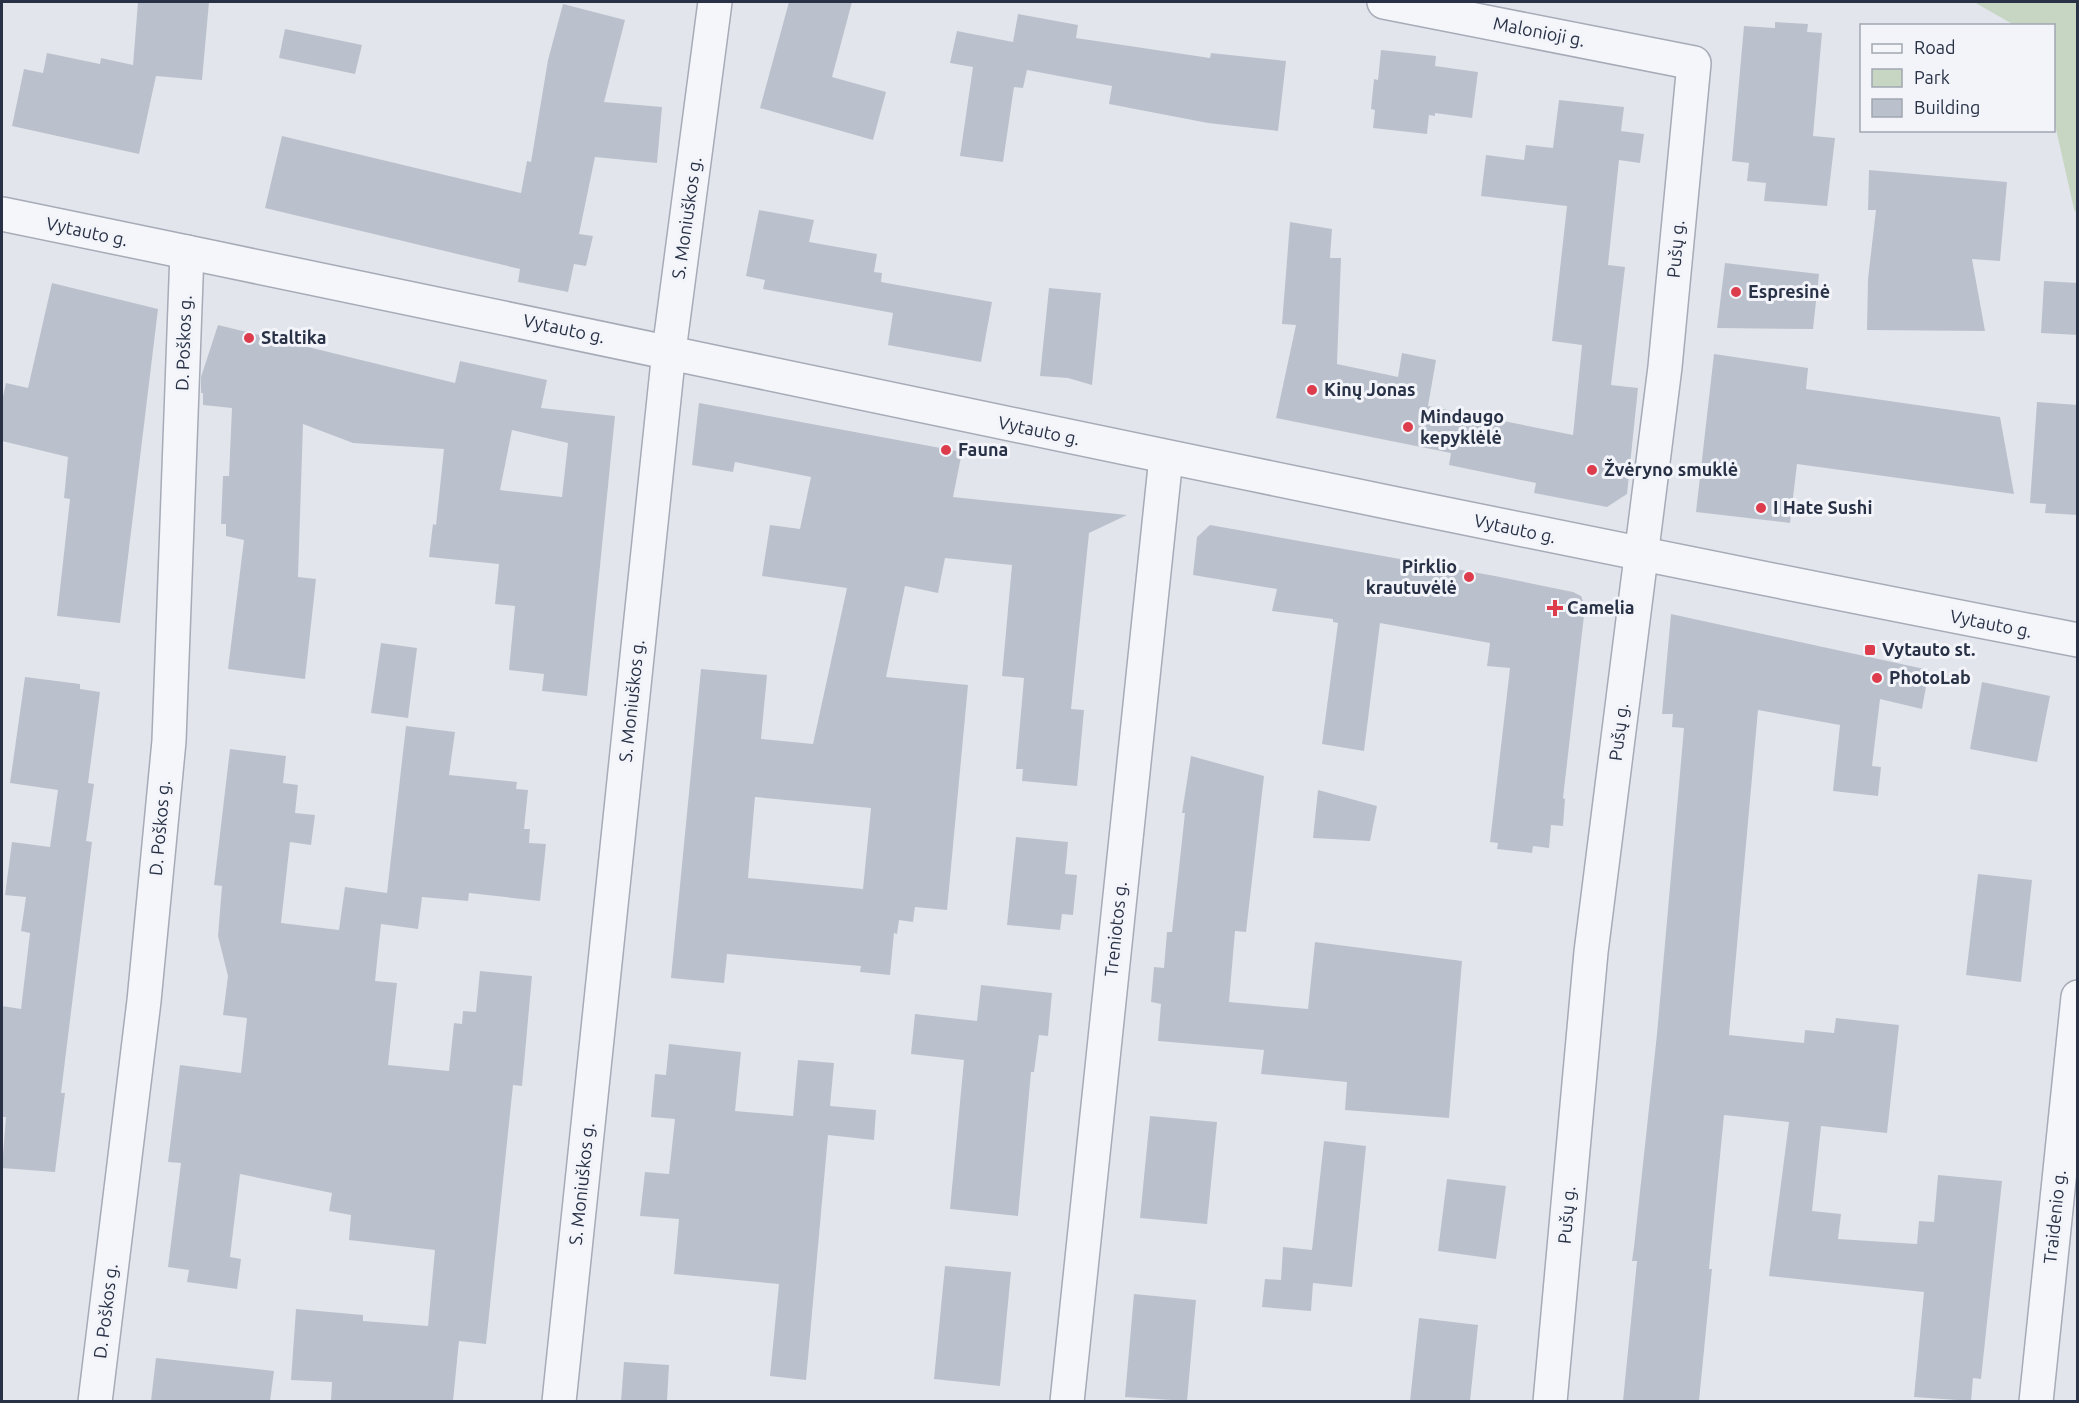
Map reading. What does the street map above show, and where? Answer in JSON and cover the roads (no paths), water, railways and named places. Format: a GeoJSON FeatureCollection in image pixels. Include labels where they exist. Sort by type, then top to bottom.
{"type":"FeatureCollection","features":[{"type":"Feature","properties":{"kind":"street","name":"S. Moniuškos g."},"geometry":{"type":"LineString","coordinates":[[559,1401],[669,351],[716,2]]}},
{"type":"Feature","properties":{"kind":"street","name":"Malonioji g."},"geometry":{"type":"LineString","coordinates":[[1384,2],[1694,63]]}},
{"type":"Feature","properties":{"kind":"street","name":"Pušų g."},"geometry":{"type":"LineString","coordinates":[[1550,1401],[1590,952],[1665,367],[1694,63]]}},
{"type":"Feature","properties":{"kind":"street","name":"Vytauto g."},"geometry":{"type":"LineString","coordinates":[[2,214],[669,351],[1166,458],[1642,556],[2078,640]]}},
{"type":"Feature","properties":{"kind":"street","name":"D. Poškos g."},"geometry":{"type":"LineString","coordinates":[[95,1401],[144,1001],[168,741],[187,252]]}},
{"type":"Feature","properties":{"kind":"street","name":"Treniotos g."},"geometry":{"type":"LineString","coordinates":[[1067,1401],[1166,458]]}},
{"type":"Feature","properties":{"kind":"street","name":"Traidenio g."},"geometry":{"type":"LineString","coordinates":[[2036,1401],[2078,997]]}},
{"type":"Feature","properties":{"kind":"place","name":"Espresinė"},"geometry":{"type":"Point","coordinates":[1736,292]}},
{"type":"Feature","properties":{"kind":"place","name":"Staltika"},"geometry":{"type":"Point","coordinates":[249,338]}},
{"type":"Feature","properties":{"kind":"place","name":"Kinų Jonas"},"geometry":{"type":"Point","coordinates":[1312,390]}},
{"type":"Feature","properties":{"kind":"place","name":"Mindaugo kepyklėlė"},"geometry":{"type":"Point","coordinates":[1408,427]}},
{"type":"Feature","properties":{"kind":"place","name":"Fauna"},"geometry":{"type":"Point","coordinates":[946,450]}},
{"type":"Feature","properties":{"kind":"place","name":"Žvėryno smuklė"},"geometry":{"type":"Point","coordinates":[1592,470]}},
{"type":"Feature","properties":{"kind":"place","name":"I Hate Sushi"},"geometry":{"type":"Point","coordinates":[1761,508]}},
{"type":"Feature","properties":{"kind":"place","name":"Pirklio krautuvėlė"},"geometry":{"type":"Point","coordinates":[1469,577]}},
{"type":"Feature","properties":{"kind":"place","name":"Camelia"},"geometry":{"type":"Point","coordinates":[1555,608]}},
{"type":"Feature","properties":{"kind":"place","name":"Vytauto st."},"geometry":{"type":"Point","coordinates":[1870,650]}},
{"type":"Feature","properties":{"kind":"place","name":"PhotoLab"},"geometry":{"type":"Point","coordinates":[1877,678]}}]}
